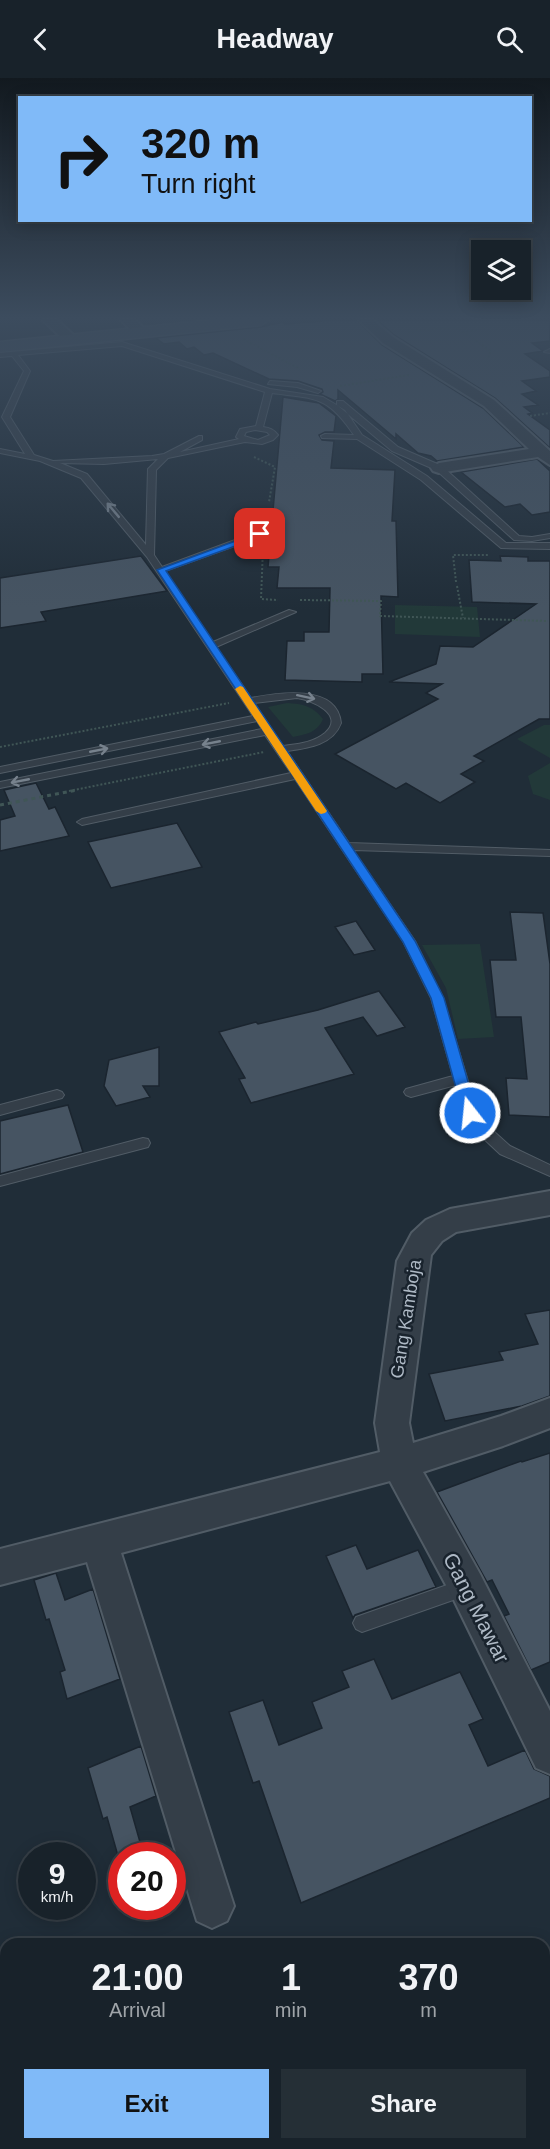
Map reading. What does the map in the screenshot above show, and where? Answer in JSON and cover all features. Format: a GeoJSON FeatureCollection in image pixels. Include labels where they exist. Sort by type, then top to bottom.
{"type":"FeatureCollection","features":[{"type":"Feature","properties":{"kind":"street"},"geometry":{"type":"LineString","coordinates":[[504,417],[546,456]]}},
{"type":"Feature","properties":{"kind":"street"},"geometry":{"type":"LineString","coordinates":[[439,468],[546,456]]}},
{"type":"Feature","properties":{"kind":"street","name":"Gang Kamboja"},"geometry":{"type":"LineString","coordinates":[[399,1462],[392,1414],[413,1261],[422,1241],[435,1228],[450,1221],[550,1203]]}},
{"type":"Feature","properties":{"kind":"street"},"geometry":{"type":"LineString","coordinates":[[0,1567],[399,1462],[503,1431],[550,1413]]}},
{"type":"Feature","properties":{"kind":"street","name":"Gang Mawar"},"geometry":{"type":"LineString","coordinates":[[399,1462],[466,1587],[550,1754]]}},
{"type":"Feature","properties":{"kind":"street"},"geometry":{"type":"LineString","coordinates":[[99,1542],[212,1906]]}},
{"type":"Feature","properties":{"kind":"lane"},"geometry":{"type":"LineString","coordinates":[[6,417],[31,457]]}},
{"type":"Feature","properties":{"kind":"lane"},"geometry":{"type":"LineString","coordinates":[[259,428],[262,417]]}},
{"type":"Feature","properties":{"kind":"lane"},"geometry":{"type":"LineString","coordinates":[[344,417],[359,437],[424,478],[507,547],[550,546]]}},
{"type":"Feature","properties":{"kind":"lane"},"geometry":{"type":"LineString","coordinates":[[358,417],[395,449],[439,468],[517,538],[532,539],[550,536]]}},
{"type":"Feature","properties":{"kind":"lane"},"geometry":{"type":"LineString","coordinates":[[0,451],[42,459],[98,462],[166,456],[246,440],[264,441],[278,435],[259,428],[241,432],[240,436],[246,440]]}},
{"type":"Feature","properties":{"kind":"lane"},"geometry":{"type":"LineString","coordinates":[[325,436],[359,437]]}},
{"type":"Feature","properties":{"kind":"lane"},"geometry":{"type":"LineString","coordinates":[[150,555],[152,469],[166,456],[199,438]]}},
{"type":"Feature","properties":{"kind":"lane"},"geometry":{"type":"LineString","coordinates":[[42,459],[86,478],[161,570],[409,941],[437,998],[470,1113],[479,1126],[513,1155],[550,1171]]}},
{"type":"Feature","properties":{"kind":"lane"},"geometry":{"type":"LineString","coordinates":[[161,570],[260,534],[251,527],[250,522],[258,511]]}},
{"type":"Feature","properties":{"kind":"lane"},"geometry":{"type":"LineString","coordinates":[[212,646],[292,612]]}},
{"type":"Feature","properties":{"kind":"lane"},"geometry":{"type":"LineString","coordinates":[[248,700],[274,696],[300,696],[323,702],[336,714],[335,729],[328,735],[308,744],[280,749]]}},
{"type":"Feature","properties":{"kind":"lane"},"geometry":{"type":"LineString","coordinates":[[0,770],[259,718]]}},
{"type":"Feature","properties":{"kind":"lane"},"geometry":{"type":"LineString","coordinates":[[0,785],[268,731]]}},
{"type":"Feature","properties":{"kind":"lane"},"geometry":{"type":"LineString","coordinates":[[82,822],[297,774]]}},
{"type":"Feature","properties":{"kind":"lane"},"geometry":{"type":"LineString","coordinates":[[344,846],[550,853]]}},
{"type":"Feature","properties":{"kind":"lane"},"geometry":{"type":"LineString","coordinates":[[411,1092],[460,1079]]}},
{"type":"Feature","properties":{"kind":"lane"},"geometry":{"type":"LineString","coordinates":[[0,1110],[57,1095]]}},
{"type":"Feature","properties":{"kind":"lane"},"geometry":{"type":"LineString","coordinates":[[0,1181],[143,1143]]}},
{"type":"Feature","properties":{"kind":"lane"},"geometry":{"type":"LineString","coordinates":[[362,1623],[466,1587]]}},
{"type":"Feature","properties":{"kind":"path"},"geometry":{"type":"LineString","coordinates":[[225,445],[274,467],[269,502]]}},
{"type":"Feature","properties":{"kind":"path"},"geometry":{"type":"LineString","coordinates":[[263,547],[261,599],[286,600]]}},
{"type":"Feature","properties":{"kind":"path"},"geometry":{"type":"LineString","coordinates":[[463,618],[453,555],[494,555],[507,547]]}},
{"type":"Feature","properties":{"kind":"path"},"geometry":{"type":"LineString","coordinates":[[298,600],[381,601],[380,616],[548,621]]}},
{"type":"Feature","properties":{"kind":"path"},"geometry":{"type":"LineString","coordinates":[[0,747],[248,700]]}},
{"type":"Feature","properties":{"kind":"path"},"geometry":{"type":"LineString","coordinates":[[0,805],[280,749]]}},
{"type":"Feature","properties":{"kind":"green space"},"geometry":{"type":"Polygon","coordinates":[[[395,605],[477,607],[480,637],[395,634],[395,605]]]}},
{"type":"Feature","properties":{"kind":"green space"},"geometry":{"type":"Polygon","coordinates":[[[287,703],[298,704],[315,711],[323,719],[321,724],[307,734],[293,737],[268,707],[287,703]]]}},
{"type":"Feature","properties":{"kind":"green space"},"geometry":{"type":"Polygon","coordinates":[[[544,725],[550,725],[550,758],[517,739],[544,725]]]}},
{"type":"Feature","properties":{"kind":"green space"},"geometry":{"type":"Polygon","coordinates":[[[550,763],[550,800],[533,794],[528,776],[550,763]]]}},
{"type":"Feature","properties":{"kind":"green space"},"geometry":{"type":"Polygon","coordinates":[[[480,944],[494,1037],[458,1039],[446,988],[422,945],[480,944]]]}},
{"type":"Feature","properties":{"kind":"building"},"geometry":{"type":"Polygon","coordinates":[[[281,417],[336,417],[334,432],[319,435],[322,440],[334,441],[331,468],[395,470],[392,521],[396,521],[398,597],[381,596],[383,674],[362,674],[362,682],[285,680],[287,641],[304,641],[304,632],[329,632],[330,588],[277,588],[279,567],[268,567],[281,417]]]}},
{"type":"Feature","properties":{"kind":"building"},"geometry":{"type":"Polygon","coordinates":[[[370,417],[492,417],[524,447],[437,461],[431,456],[418,453],[396,434],[396,439],[370,417]]]}},
{"type":"Feature","properties":{"kind":"building"},"geometry":{"type":"Polygon","coordinates":[[[516,417],[532,417],[550,430],[550,448],[516,417]]]}},
{"type":"Feature","properties":{"kind":"building"},"geometry":{"type":"Polygon","coordinates":[[[537,459],[550,471],[550,512],[532,515],[520,504],[505,507],[461,472],[537,459]]]}},
{"type":"Feature","properties":{"kind":"building"},"geometry":{"type":"Polygon","coordinates":[[[141,556],[167,591],[41,612],[46,621],[0,628],[0,578],[141,556]]]}},
{"type":"Feature","properties":{"kind":"building"},"geometry":{"type":"Polygon","coordinates":[[[500,556],[528,557],[528,561],[550,561],[550,719],[539,719],[474,756],[484,761],[461,774],[475,782],[440,803],[406,783],[396,789],[335,754],[438,699],[426,693],[442,684],[389,682],[436,664],[440,646],[473,647],[536,604],[472,602],[469,560],[501,561],[500,556]]]}},
{"type":"Feature","properties":{"kind":"building"},"geometry":{"type":"Polygon","coordinates":[[[36,783],[49,809],[55,807],[69,836],[0,851],[0,820],[15,816],[4,790],[36,783]]]}},
{"type":"Feature","properties":{"kind":"building"},"geometry":{"type":"Polygon","coordinates":[[[177,823],[202,867],[111,888],[88,842],[177,823]]]}},
{"type":"Feature","properties":{"kind":"building"},"geometry":{"type":"Polygon","coordinates":[[[510,912],[543,913],[550,964],[550,1117],[509,1115],[506,1078],[527,1079],[521,1017],[496,1017],[490,960],[516,960],[510,912]]]}},
{"type":"Feature","properties":{"kind":"building"},"geometry":{"type":"Polygon","coordinates":[[[356,921],[375,950],[354,955],[335,927],[356,921]]]}},
{"type":"Feature","properties":{"kind":"building"},"geometry":{"type":"Polygon","coordinates":[[[379,991],[405,1027],[377,1036],[363,1017],[325,1028],[354,1074],[251,1103],[239,1079],[245,1078],[219,1032],[318,1010],[379,991]]]}},
{"type":"Feature","properties":{"kind":"building"},"geometry":{"type":"Polygon","coordinates":[[[159,1047],[159,1086],[143,1086],[150,1097],[116,1106],[104,1086],[109,1060],[159,1047]]]}},
{"type":"Feature","properties":{"kind":"building"},"geometry":{"type":"Polygon","coordinates":[[[68,1105],[83,1152],[0,1174],[0,1121],[68,1105]]]}},
{"type":"Feature","properties":{"kind":"building"},"geometry":{"type":"Polygon","coordinates":[[[550,1310],[550,1396],[522,1406],[445,1421],[429,1374],[503,1360],[499,1352],[538,1344],[525,1314],[550,1310]]]}},
{"type":"Feature","properties":{"kind":"building"},"geometry":{"type":"Polygon","coordinates":[[[550,1453],[550,1662],[531,1670],[504,1616],[509,1614],[492,1580],[487,1582],[437,1492],[521,1461],[550,1453]]]}},
{"type":"Feature","properties":{"kind":"building"},"geometry":{"type":"Polygon","coordinates":[[[356,1545],[367,1569],[418,1550],[436,1587],[355,1615],[353,1618],[326,1556],[356,1545]]]}},
{"type":"Feature","properties":{"kind":"building"},"geometry":{"type":"Polygon","coordinates":[[[56,1573],[65,1600],[93,1589],[120,1679],[67,1699],[60,1672],[65,1670],[34,1580],[56,1573]]]}},
{"type":"Feature","properties":{"kind":"building"},"geometry":{"type":"Polygon","coordinates":[[[374,1659],[392,1699],[460,1672],[483,1719],[469,1725],[488,1766],[525,1750],[534,1769],[550,1776],[550,1798],[301,1903],[259,1781],[253,1783],[229,1712],[263,1700],[279,1745],[322,1728],[312,1702],[349,1687],[342,1671],[374,1659]]]}},
{"type":"Feature","properties":{"kind":"building"},"geometry":{"type":"Polygon","coordinates":[[[141,1746],[156,1796],[130,1807],[140,1842],[114,1842],[107,1817],[103,1819],[88,1768],[141,1746]]]}},
{"type":"Feature","properties":{"kind":"slow traffic"},"geometry":{"type":"LineString","coordinates":[[240,689],[321,811]]}},
{"type":"Feature","properties":{"kind":"route"},"geometry":{"type":"LineString","coordinates":[[260,534],[161,570],[409,941],[437,998],[470,1113]]}}]}
